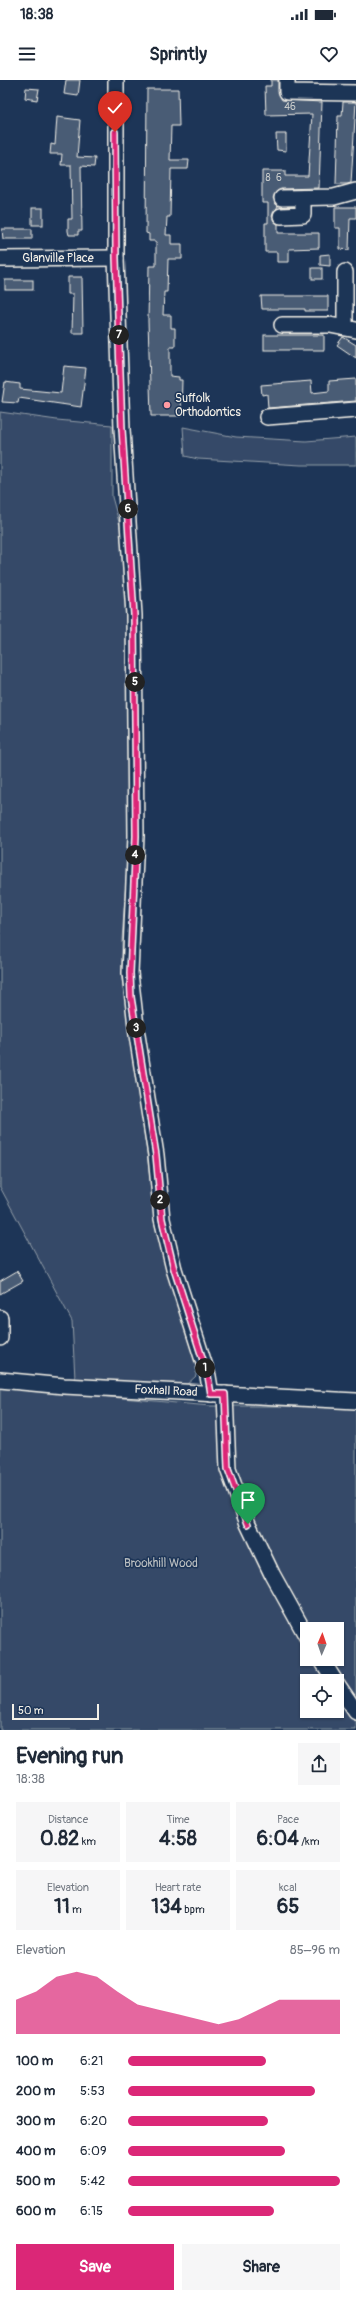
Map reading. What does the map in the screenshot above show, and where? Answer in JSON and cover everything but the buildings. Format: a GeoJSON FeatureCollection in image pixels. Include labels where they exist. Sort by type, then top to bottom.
{"type":"FeatureCollection","features":[{"type":"Feature","properties":{"kind":"street"},"geometry":{"type":"LineString","coordinates":[[116,80],[116,258],[122,429],[134,615],[136,836],[130,973],[131,997],[150,1115],[165,1233],[218,1394],[228,1469],[251,1531],[272,1574],[300,1624]]}},
{"type":"Feature","properties":{"kind":"street"},"geometry":{"type":"LineString","coordinates":[[287,80],[287,92],[332,86],[356,93]]}},
{"type":"Feature","properties":{"kind":"street"},"geometry":{"type":"LineString","coordinates":[[282,198],[334,197],[356,191]]}},
{"type":"Feature","properties":{"kind":"street"},"geometry":{"type":"LineString","coordinates":[[281,216],[303,216],[303,198]]}},
{"type":"Feature","properties":{"kind":"street","name":"Glanville Place"},"geometry":{"type":"LineString","coordinates":[[0,259],[116,258]]}},
{"type":"Feature","properties":{"kind":"street"},"geometry":{"type":"LineString","coordinates":[[282,325],[350,328],[345,272]]}},
{"type":"Feature","properties":{"kind":"street"},"geometry":{"type":"LineString","coordinates":[[267,417],[356,410]]}},
{"type":"Feature","properties":{"kind":"street"},"geometry":{"type":"LineString","coordinates":[[0,1318],[0,1338]]}},
{"type":"Feature","properties":{"kind":"street","name":"Foxhall Road"},"geometry":{"type":"LineString","coordinates":[[0,1380],[356,1401]]}},
{"type":"Feature","properties":{"kind":"street"},"geometry":{"type":"LineString","coordinates":[[344,1694],[356,1712]]}},
{"type":"Feature","properties":{"kind":"green space"},"geometry":{"type":"Polygon","coordinates":[[[0,412],[57,420],[112,425],[112,497],[120,526],[126,610],[128,852],[122,940],[122,979],[147,1152],[155,1225],[167,1272],[196,1365],[196,1376],[184,1387],[75,1379],[72,1321],[0,1187],[0,412]]]}},
{"type":"Feature","properties":{"kind":"green space"},"geometry":{"type":"Polygon","coordinates":[[[183,427],[236,437],[306,441],[356,437],[356,465],[301,465],[198,459],[185,456],[183,427]]]}},
{"type":"Feature","properties":{"kind":"green space","name":"Brookhill Wood"},"geometry":{"type":"Polygon","coordinates":[[[0,1387],[210,1406],[356,1406],[356,1730],[0,1730],[0,1387]]]}},
{"type":"Feature","properties":{"kind":"place","name":"Suffolk Orthodontics"},"geometry":{"type":"Point","coordinates":[167,405]}},
{"type":"Feature","properties":{"kind":"route"},"geometry":{"type":"LineString","coordinates":[[115,132],[116,258],[122,429],[133,573],[134,615],[136,836],[131,916],[131,997],[156,1155],[162,1219],[168,1247],[208,1376],[211,1394],[225,1394],[228,1469],[248,1524]]}}]}
